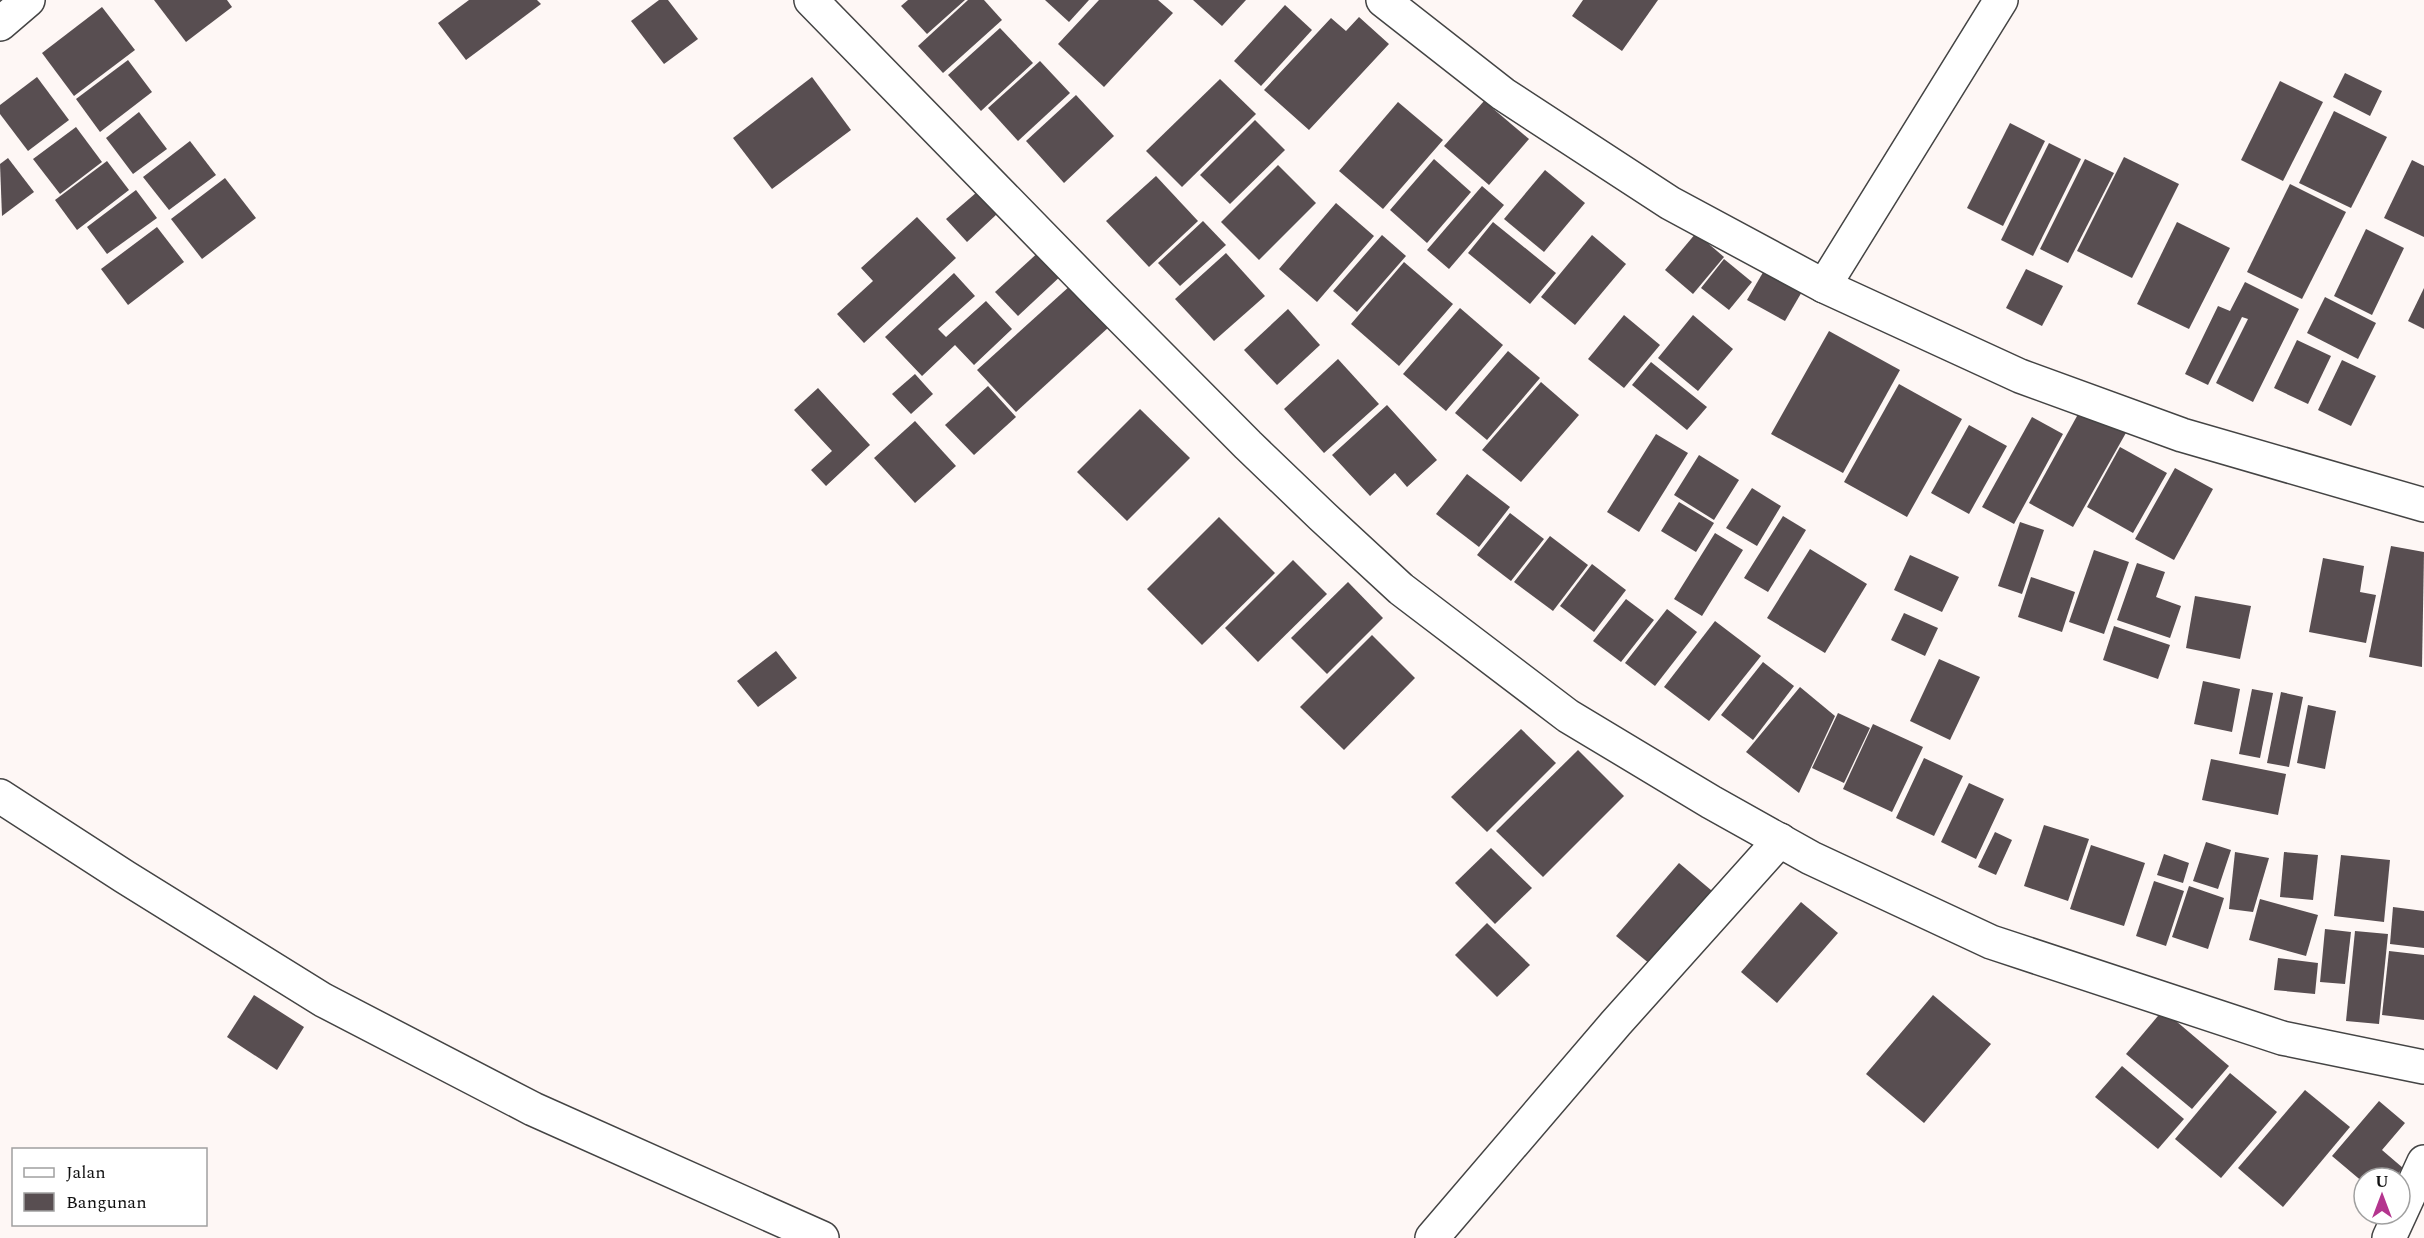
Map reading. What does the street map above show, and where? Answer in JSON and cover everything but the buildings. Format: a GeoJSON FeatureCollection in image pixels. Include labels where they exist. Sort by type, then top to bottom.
{"type":"FeatureCollection","features":[{"type":"Feature","properties":{"kind":"street"},"geometry":{"type":"LineString","coordinates":[[0,24],[28,0]]}},
{"type":"Feature","properties":{"kind":"street"},"geometry":{"type":"LineString","coordinates":[[812,0],[1248,446],[1401,589],[1568,716],[1711,802],[1811,858],[1991,942],[2282,1038],[2424,1067]]}},
{"type":"Feature","properties":{"kind":"street"},"geometry":{"type":"LineString","coordinates":[[1383,0],[1503,94],[1670,203],[1824,286],[2020,376],[2063,392],[2182,435],[2424,506]]}},
{"type":"Feature","properties":{"kind":"street"},"geometry":{"type":"LineString","coordinates":[[1824,286],[2001,0]]}},
{"type":"Feature","properties":{"kind":"street"},"geometry":{"type":"LineString","coordinates":[[0,796],[323,1000],[533,1109],[822,1238]]}},
{"type":"Feature","properties":{"kind":"street"},"geometry":{"type":"LineString","coordinates":[[1432,1238],[1616,1023],[1780,840]]}},
{"type":"Feature","properties":{"kind":"street"},"geometry":{"type":"LineString","coordinates":[[2389,1238],[2424,1162]]}}]}
